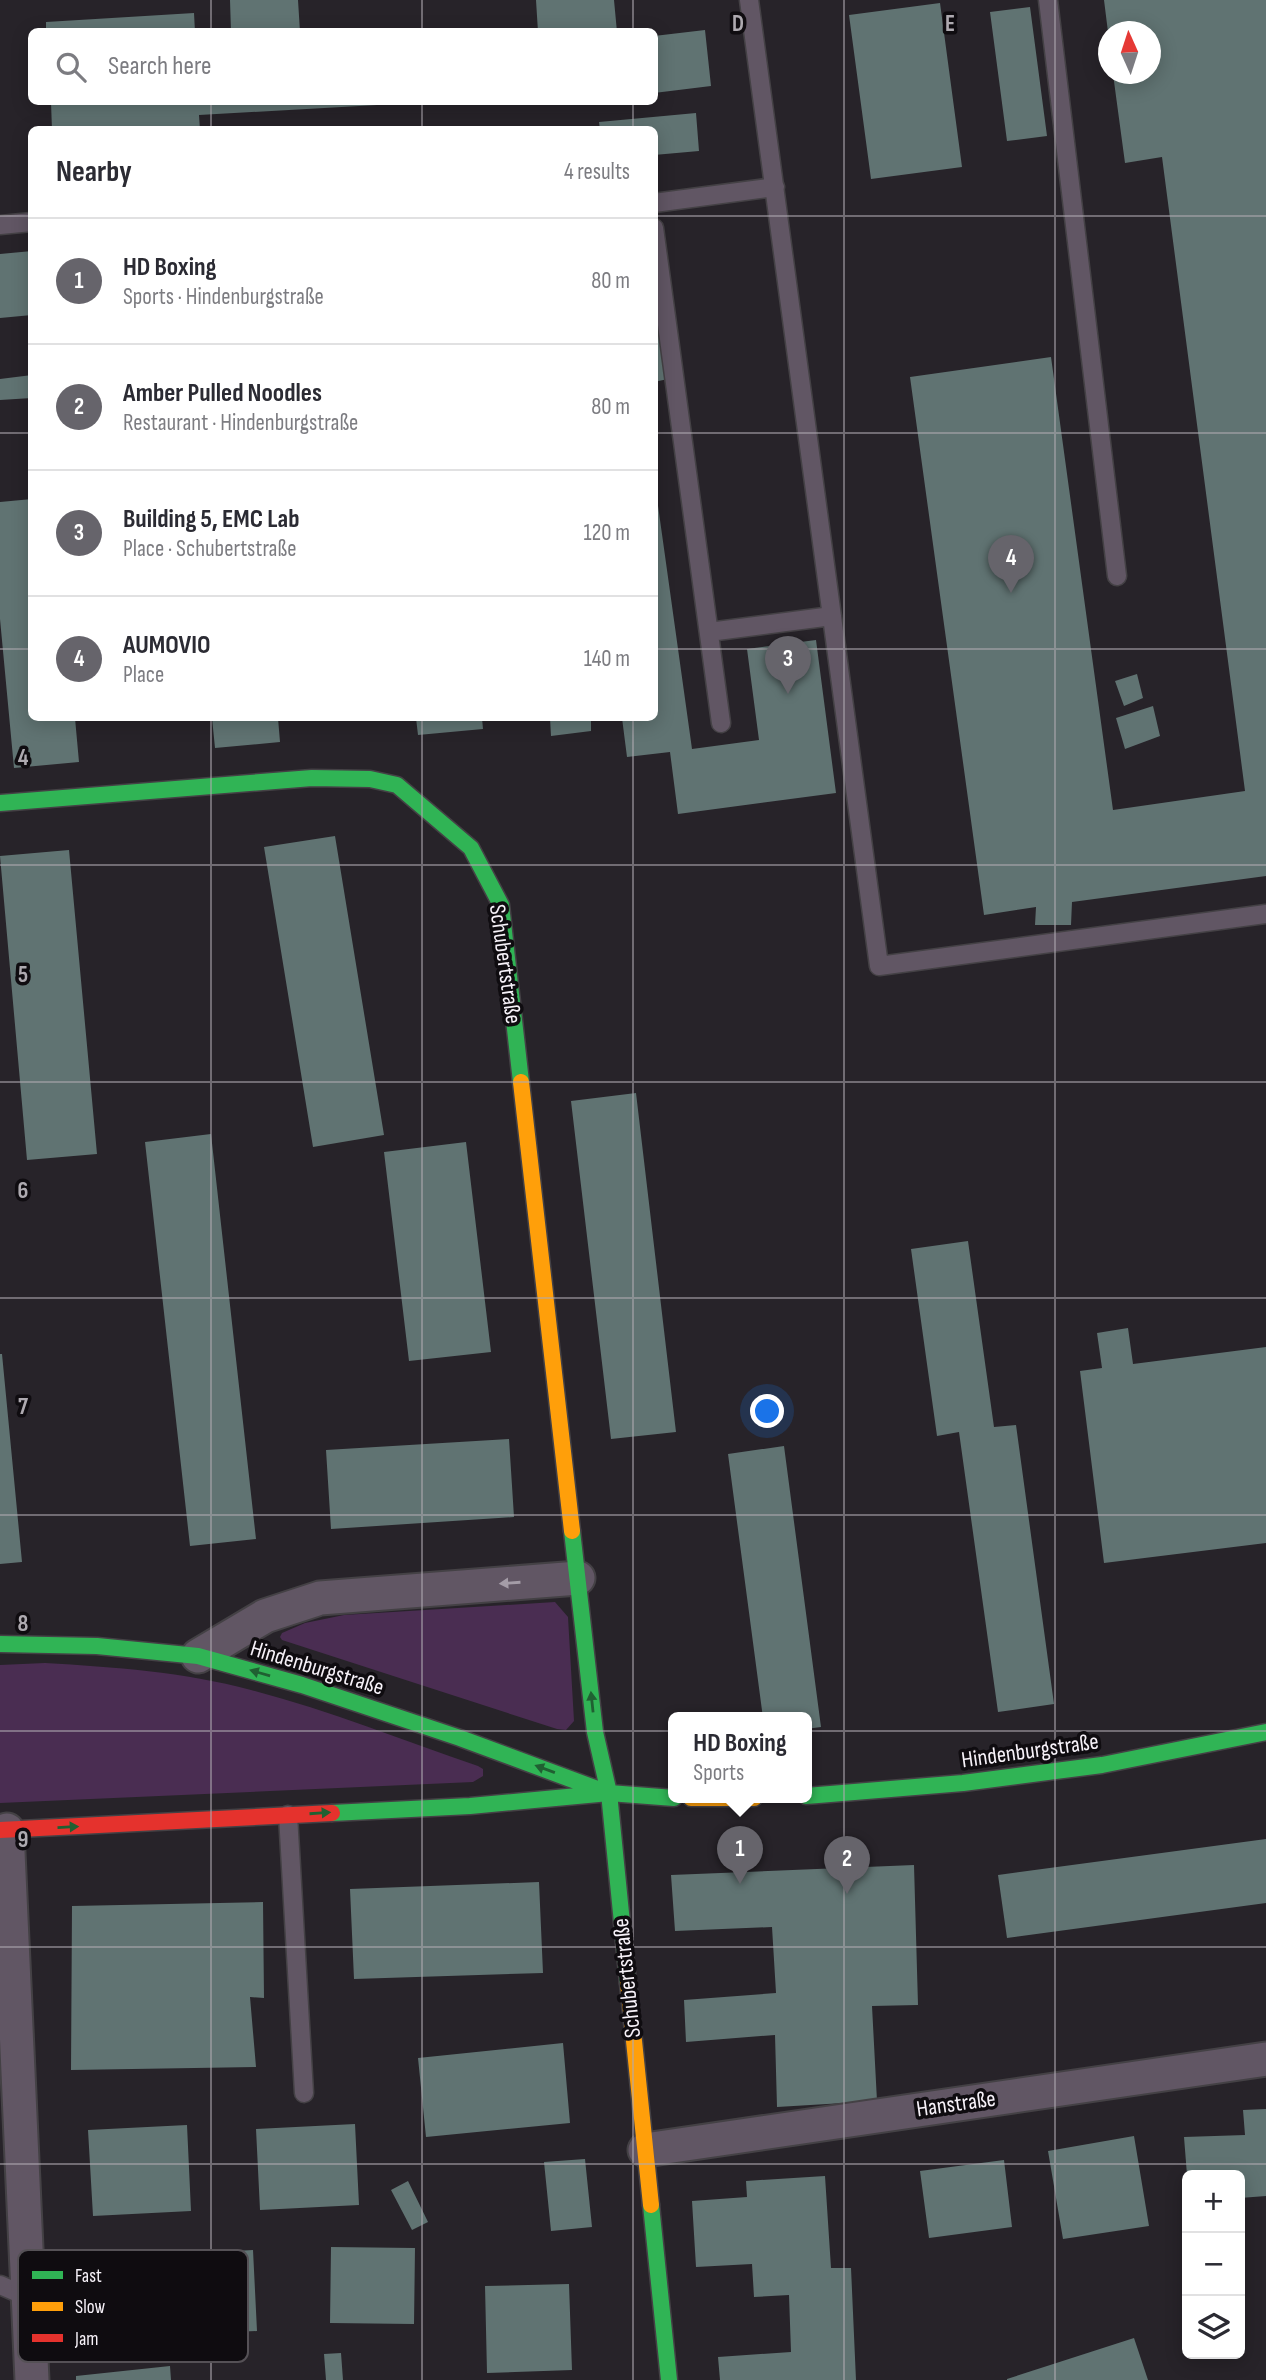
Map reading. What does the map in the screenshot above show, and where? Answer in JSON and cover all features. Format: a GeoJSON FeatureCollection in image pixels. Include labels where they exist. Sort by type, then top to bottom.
{"type":"FeatureCollection","features":[{"type":"Feature","properties":{"kind":"street","name":"Schubertstraße"},"geometry":{"type":"LineString","coordinates":[[0,803],[312,778],[370,779],[397,785],[471,848],[501,905],[595,1731],[609,1793],[669,2380]]}},
{"type":"Feature","properties":{"kind":"street"},"geometry":{"type":"LineString","coordinates":[[198,1656],[265,1616],[320,1598],[578,1578]]}},
{"type":"Feature","properties":{"kind":"street","name":"Hindenburgstraße"},"geometry":{"type":"LineString","coordinates":[[0,1644],[97,1646],[198,1656],[302,1685],[460,1738],[609,1793]]}},
{"type":"Feature","properties":{"kind":"street","name":"Hindenburgstraße"},"geometry":{"type":"LineString","coordinates":[[812,1796],[963,1783],[1090,1766],[1263,1731]]}},
{"type":"Feature","properties":{"kind":"street","name":"Hindenburgstraße"},"geometry":{"type":"LineString","coordinates":[[3,1830],[470,1806],[609,1793],[668,1798]]}},
{"type":"Feature","properties":{"kind":"street"},"geometry":{"type":"LineString","coordinates":[[3,1830],[14,2291],[18,2311]]}},
{"type":"Feature","properties":{"kind":"street","name":"Hanstraße"},"geometry":{"type":"LineString","coordinates":[[645,2150],[1266,2059]]}},
{"type":"Feature","properties":{"kind":"street"},"geometry":{"type":"LineString","coordinates":[[28,2362],[32,2380]]}},
{"type":"Feature","properties":{"kind":"lane"},"geometry":{"type":"LineString","coordinates":[[750,0],[879,967],[1266,914]]}},
{"type":"Feature","properties":{"kind":"lane"},"geometry":{"type":"LineString","coordinates":[[1048,0],[1117,576]]}},
{"type":"Feature","properties":{"kind":"lane"},"geometry":{"type":"LineString","coordinates":[[658,202],[775,187]]}},
{"type":"Feature","properties":{"kind":"lane"},"geometry":{"type":"LineString","coordinates":[[0,225],[28,222]]}},
{"type":"Feature","properties":{"kind":"lane"},"geometry":{"type":"LineString","coordinates":[[658,258],[721,723]]}},
{"type":"Feature","properties":{"kind":"lane"},"geometry":{"type":"LineString","coordinates":[[709,632],[832,616]]}},
{"type":"Feature","properties":{"kind":"lane"},"geometry":{"type":"LineString","coordinates":[[288,1815],[304,2093]]}},
{"type":"Feature","properties":{"kind":"shaded area"},"geometry":{"type":"Polygon","coordinates":[[[555,1602],[568,1617],[574,1721],[566,1730],[282,1640],[280,1637],[282,1633],[305,1623],[344,1615],[555,1602]]]}},
{"type":"Feature","properties":{"kind":"shaded area"},"geometry":{"type":"Polygon","coordinates":[[[45,1663],[175,1675],[251,1690],[337,1716],[478,1766],[483,1769],[483,1776],[473,1782],[0,1803],[0,1665],[45,1663]]]}},
{"type":"Feature","properties":{"kind":"building"},"geometry":{"type":"Polygon","coordinates":[[[230,0],[298,0],[300,28],[231,28],[230,0]]]}},
{"type":"Feature","properties":{"kind":"building"},"geometry":{"type":"Polygon","coordinates":[[[536,0],[614,0],[617,28],[538,28],[536,0]]]}},
{"type":"Feature","properties":{"kind":"building"},"geometry":{"type":"Polygon","coordinates":[[[1104,0],[1266,0],[1266,876],[1072,902],[1071,925],[1035,925],[1036,907],[984,915],[910,377],[1051,357],[1113,810],[1245,791],[1162,157],[1125,163],[1114,84],[1161,84],[1161,21],[1107,21],[1104,0]]]}},
{"type":"Feature","properties":{"kind":"building"},"geometry":{"type":"Polygon","coordinates":[[[940,3],[962,167],[871,179],[849,15],[940,3]]]}},
{"type":"Feature","properties":{"kind":"building"},"geometry":{"type":"Polygon","coordinates":[[[1030,7],[1047,136],[1007,141],[990,12],[1030,7]]]}},
{"type":"Feature","properties":{"kind":"building"},"geometry":{"type":"Polygon","coordinates":[[[194,13],[195,28],[46,28],[46,22],[194,13]]]}},
{"type":"Feature","properties":{"kind":"building"},"geometry":{"type":"Polygon","coordinates":[[[705,30],[711,86],[658,93],[658,36],[705,30]]]}},
{"type":"Feature","properties":{"kind":"building"},"geometry":{"type":"Polygon","coordinates":[[[51,105],[377,105],[199,115],[200,126],[52,126],[51,105]]]}},
{"type":"Feature","properties":{"kind":"building"},"geometry":{"type":"Polygon","coordinates":[[[696,113],[699,151],[658,155],[658,126],[600,126],[599,122],[696,113]]]}},
{"type":"Feature","properties":{"kind":"building"},"geometry":{"type":"Polygon","coordinates":[[[28,251],[28,315],[0,318],[0,254],[28,251]]]}},
{"type":"Feature","properties":{"kind":"building"},"geometry":{"type":"Polygon","coordinates":[[[658,320],[668,379],[658,381],[658,320]]]}},
{"type":"Feature","properties":{"kind":"building"},"geometry":{"type":"Polygon","coordinates":[[[28,376],[28,398],[0,400],[0,379],[28,376]]]}},
{"type":"Feature","properties":{"kind":"building"},"geometry":{"type":"Polygon","coordinates":[[[28,499],[28,721],[75,721],[79,762],[14,768],[0,619],[0,502],[28,499]]]}},
{"type":"Feature","properties":{"kind":"building"},"geometry":{"type":"Polygon","coordinates":[[[658,506],[692,749],[759,740],[747,649],[816,640],[836,793],[678,814],[670,752],[627,757],[622,721],[658,721],[658,506]]]}},
{"type":"Feature","properties":{"kind":"building"},"geometry":{"type":"Polygon","coordinates":[[[1137,674],[1143,698],[1124,706],[1115,681],[1137,674]]]}},
{"type":"Feature","properties":{"kind":"building"},"geometry":{"type":"Polygon","coordinates":[[[1153,706],[1160,736],[1125,749],[1116,718],[1153,706]]]}},
{"type":"Feature","properties":{"kind":"building"},"geometry":{"type":"Polygon","coordinates":[[[212,721],[278,721],[280,742],[215,748],[212,721]]]}},
{"type":"Feature","properties":{"kind":"building"},"geometry":{"type":"Polygon","coordinates":[[[416,721],[482,721],[483,729],[418,735],[416,721]]]}},
{"type":"Feature","properties":{"kind":"building"},"geometry":{"type":"Polygon","coordinates":[[[550,721],[591,721],[591,731],[551,736],[550,721]]]}},
{"type":"Feature","properties":{"kind":"building"},"geometry":{"type":"Polygon","coordinates":[[[335,836],[384,1135],[313,1147],[264,847],[335,836]]]}},
{"type":"Feature","properties":{"kind":"building"},"geometry":{"type":"Polygon","coordinates":[[[69,850],[97,1154],[27,1160],[0,856],[69,850]]]}},
{"type":"Feature","properties":{"kind":"building"},"geometry":{"type":"Polygon","coordinates":[[[636,1093],[676,1432],[611,1439],[571,1101],[636,1093]]]}},
{"type":"Feature","properties":{"kind":"building"},"geometry":{"type":"Polygon","coordinates":[[[211,1134],[256,1539],[190,1546],[145,1142],[211,1134]]]}},
{"type":"Feature","properties":{"kind":"building"},"geometry":{"type":"Polygon","coordinates":[[[466,1142],[491,1352],[409,1361],[384,1152],[466,1142]]]}},
{"type":"Feature","properties":{"kind":"building"},"geometry":{"type":"Polygon","coordinates":[[[968,1241],[994,1427],[1016,1425],[1054,1704],[998,1712],[959,1432],[937,1436],[911,1249],[968,1241]]]}},
{"type":"Feature","properties":{"kind":"building"},"geometry":{"type":"Polygon","coordinates":[[[1128,1328],[1133,1364],[1266,1347],[1266,1543],[1104,1563],[1080,1371],[1102,1368],[1097,1333],[1128,1328]]]}},
{"type":"Feature","properties":{"kind":"building"},"geometry":{"type":"Polygon","coordinates":[[[0,1354],[22,1562],[0,1564],[0,1354]]]}},
{"type":"Feature","properties":{"kind":"building"},"geometry":{"type":"Polygon","coordinates":[[[509,1439],[514,1517],[331,1529],[326,1450],[509,1439]]]}},
{"type":"Feature","properties":{"kind":"building"},"geometry":{"type":"Polygon","coordinates":[[[784,1446],[821,1727],[812,1728],[812,1712],[762,1712],[728,1454],[784,1446]]]}},
{"type":"Feature","properties":{"kind":"building"},"geometry":{"type":"Polygon","coordinates":[[[1266,1839],[1266,1903],[1007,1938],[998,1875],[1266,1839]]]}},
{"type":"Feature","properties":{"kind":"building"},"geometry":{"type":"Polygon","coordinates":[[[914,1865],[918,2005],[872,2006],[877,2101],[777,2107],[775,2035],[686,2042],[684,2000],[776,1993],[772,1927],[675,1931],[671,1875],[914,1865]]]}},
{"type":"Feature","properties":{"kind":"building"},"geometry":{"type":"Polygon","coordinates":[[[539,1882],[543,1973],[354,1979],[350,1889],[539,1882]]]}},
{"type":"Feature","properties":{"kind":"building"},"geometry":{"type":"Polygon","coordinates":[[[263,1902],[264,1998],[250,1997],[256,2067],[71,2070],[72,1906],[263,1902]]]}},
{"type":"Feature","properties":{"kind":"building"},"geometry":{"type":"Polygon","coordinates":[[[563,2043],[570,2123],[426,2137],[418,2058],[563,2043]]]}},
{"type":"Feature","properties":{"kind":"building"},"geometry":{"type":"Polygon","coordinates":[[[1266,2109],[1266,2196],[1245,2198],[1245,2170],[1187,2170],[1184,2137],[1245,2135],[1243,2110],[1266,2109]]]}},
{"type":"Feature","properties":{"kind":"building"},"geometry":{"type":"Polygon","coordinates":[[[355,2124],[359,2205],[260,2210],[256,2129],[355,2124]]]}},
{"type":"Feature","properties":{"kind":"building"},"geometry":{"type":"Polygon","coordinates":[[[187,2125],[191,2211],[93,2216],[88,2130],[187,2125]]]}},
{"type":"Feature","properties":{"kind":"building"},"geometry":{"type":"Polygon","coordinates":[[[1134,2136],[1149,2226],[1063,2239],[1048,2151],[1134,2136]]]}},
{"type":"Feature","properties":{"kind":"building"},"geometry":{"type":"Polygon","coordinates":[[[585,2159],[592,2227],[551,2231],[544,2162],[585,2159]]]}},
{"type":"Feature","properties":{"kind":"building"},"geometry":{"type":"Polygon","coordinates":[[[1004,2160],[1012,2227],[929,2238],[920,2171],[1004,2160]]]}},
{"type":"Feature","properties":{"kind":"building"},"geometry":{"type":"Polygon","coordinates":[[[825,2176],[831,2268],[851,2268],[856,2380],[720,2380],[718,2357],[791,2352],[789,2295],[754,2297],[752,2264],[696,2267],[692,2201],[747,2197],[746,2181],[825,2176]]]}},
{"type":"Feature","properties":{"kind":"building"},"geometry":{"type":"Polygon","coordinates":[[[408,2181],[428,2222],[412,2230],[391,2190],[408,2181]]]}},
{"type":"Feature","properties":{"kind":"building"},"geometry":{"type":"Polygon","coordinates":[[[331,2247],[415,2248],[414,2324],[330,2323],[331,2247]]]}},
{"type":"Feature","properties":{"kind":"building"},"geometry":{"type":"Polygon","coordinates":[[[248,2250],[253,2250],[257,2331],[248,2331],[248,2250]]]}},
{"type":"Feature","properties":{"kind":"building"},"geometry":{"type":"Polygon","coordinates":[[[569,2284],[572,2370],[487,2373],[485,2286],[569,2284]]]}},
{"type":"Feature","properties":{"kind":"building"},"geometry":{"type":"Polygon","coordinates":[[[1134,2338],[1148,2380],[1007,2380],[1007,2379],[1134,2338]]]}},
{"type":"Feature","properties":{"kind":"building"},"geometry":{"type":"Polygon","coordinates":[[[341,2353],[343,2380],[326,2380],[324,2354],[341,2353]]]}},
{"type":"Feature","properties":{"kind":"building"},"geometry":{"type":"Polygon","coordinates":[[[170,2366],[171,2380],[76,2380],[76,2376],[170,2366]]]}},
{"type":"Feature","properties":{"kind":"traffic: fast"},"geometry":{"type":"LineString","coordinates":[[0,803],[312,778],[370,779],[397,785],[471,848],[501,905],[521,1082]]}},
{"type":"Feature","properties":{"kind":"traffic: fast"},"geometry":{"type":"LineString","coordinates":[[572,1531],[595,1732],[609,1793],[628,1983]]}},
{"type":"Feature","properties":{"kind":"traffic: fast"},"geometry":{"type":"LineString","coordinates":[[0,1644],[97,1646],[198,1656],[302,1685],[460,1738],[600,1790]]}},
{"type":"Feature","properties":{"kind":"traffic: fast"},"geometry":{"type":"LineString","coordinates":[[812,1796],[963,1783],[1102,1765],[1266,1732]]}},
{"type":"Feature","properties":{"kind":"traffic: fast"},"geometry":{"type":"LineString","coordinates":[[332,1813],[470,1806],[609,1793],[668,1798]]}},
{"type":"Feature","properties":{"kind":"traffic: fast"},"geometry":{"type":"LineString","coordinates":[[651,2205],[669,2380]]}},
{"type":"Feature","properties":{"kind":"traffic: slow"},"geometry":{"type":"LineString","coordinates":[[521,1082],[572,1531]]}},
{"type":"Feature","properties":{"kind":"traffic: slow"},"geometry":{"type":"LineString","coordinates":[[628,1983],[651,2205]]}},
{"type":"Feature","properties":{"kind":"traffic: jam"},"geometry":{"type":"LineString","coordinates":[[0,1830],[332,1813]]}},
{"type":"Feature","properties":{"kind":"place","name":"AUMOVIO"},"geometry":{"type":"Point","coordinates":[1011,593]}},
{"type":"Feature","properties":{"kind":"place","name":"Building 5, EMC Lab"},"geometry":{"type":"Point","coordinates":[788,694]}},
{"type":"Feature","properties":{"kind":"place","name":"HD Boxing"},"geometry":{"type":"Point","coordinates":[740,1884]}},
{"type":"Feature","properties":{"kind":"place","name":"Amber Pulled Noodles"},"geometry":{"type":"Point","coordinates":[847,1894]}}]}
